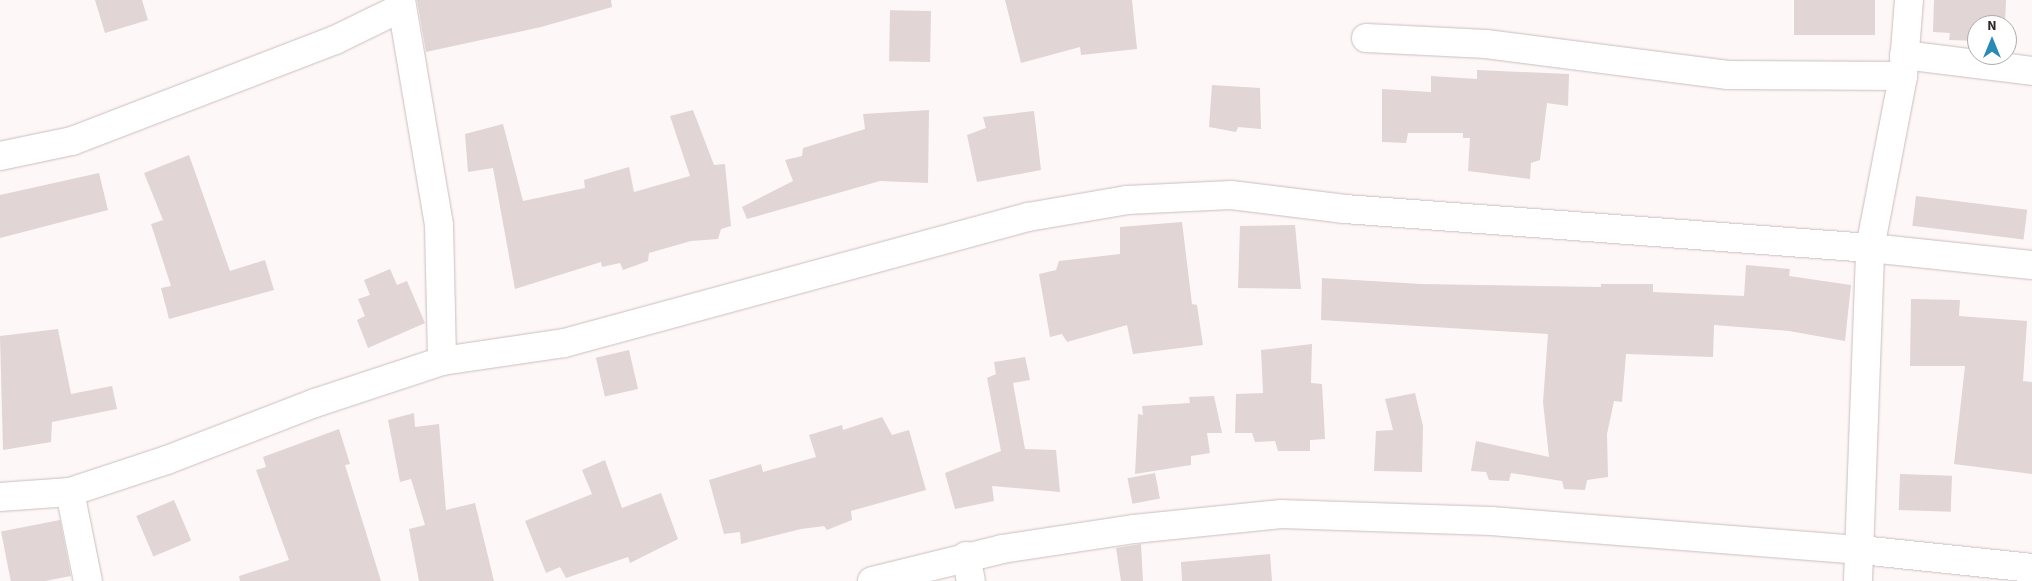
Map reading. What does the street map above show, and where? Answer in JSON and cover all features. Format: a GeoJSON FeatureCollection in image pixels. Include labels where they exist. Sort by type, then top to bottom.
{"type":"FeatureCollection","features":[{"type":"Feature","properties":{"kind":"street"},"geometry":{"type":"LineString","coordinates":[[1858,581],[1861,550],[1870,248],[1904,66],[1909,0]]}},
{"type":"Feature","properties":{"kind":"street"},"geometry":{"type":"LineString","coordinates":[[0,156],[72,140],[335,40],[401,4],[439,225],[442,361]]}},
{"type":"Feature","properties":{"kind":"street"},"geometry":{"type":"LineString","coordinates":[[1366,38],[1486,44],[1728,75],[1904,66],[2032,71]]}},
{"type":"Feature","properties":{"kind":"street"},"geometry":{"type":"LineString","coordinates":[[0,497],[70,492],[167,460],[315,402],[442,361],[564,343],[1028,217],[1127,200],[1231,195],[1344,209],[1870,248],[2032,265]]}},
{"type":"Feature","properties":{"kind":"street"},"geometry":{"type":"LineString","coordinates":[[70,492],[88,581]]}},
{"type":"Feature","properties":{"kind":"street"},"geometry":{"type":"LineString","coordinates":[[872,581],[968,568],[1134,529],[1281,514],[1491,521],[1861,550],[2032,568]]}},
{"type":"Feature","properties":{"kind":"building"},"geometry":{"type":"Polygon","coordinates":[[[95,0],[142,0],[148,20],[105,33],[95,0]]]}},
{"type":"Feature","properties":{"kind":"building"},"geometry":{"type":"Polygon","coordinates":[[[417,0],[611,0],[612,7],[541,27],[426,52],[417,0]]]}},
{"type":"Feature","properties":{"kind":"building"},"geometry":{"type":"Polygon","coordinates":[[[1005,0],[1132,0],[1137,49],[1081,55],[1080,47],[1021,63],[1005,0]]]}},
{"type":"Feature","properties":{"kind":"building"},"geometry":{"type":"Polygon","coordinates":[[[1794,0],[1875,0],[1875,35],[1794,35],[1794,0]]]}},
{"type":"Feature","properties":{"kind":"building"},"geometry":{"type":"Polygon","coordinates":[[[1934,0],[2006,0],[2005,15],[1967,15],[1967,41],[1949,40],[1950,33],[1933,32],[1934,0]]]}},
{"type":"Feature","properties":{"kind":"building"},"geometry":{"type":"Polygon","coordinates":[[[890,10],[931,11],[930,62],[889,61],[890,10]]]}},
{"type":"Feature","properties":{"kind":"building"},"geometry":{"type":"Polygon","coordinates":[[[1477,70],[1569,74],[1568,106],[1547,103],[1540,160],[1531,163],[1530,179],[1468,171],[1470,138],[1463,138],[1463,133],[1408,133],[1406,143],[1382,142],[1382,89],[1431,92],[1431,76],[1477,79],[1477,70]]]}},
{"type":"Feature","properties":{"kind":"building"},"geometry":{"type":"Polygon","coordinates":[[[1212,85],[1260,88],[1261,129],[1238,127],[1236,132],[1209,127],[1212,85]]]}},
{"type":"Feature","properties":{"kind":"building"},"geometry":{"type":"Polygon","coordinates":[[[693,110],[714,165],[725,164],[731,226],[721,229],[718,239],[691,241],[649,253],[648,261],[623,270],[620,263],[602,267],[601,262],[515,289],[493,168],[468,172],[465,134],[503,124],[523,201],[585,188],[584,180],[629,167],[634,192],[690,176],[670,116],[693,110]]]}},
{"type":"Feature","properties":{"kind":"building"},"geometry":{"type":"Polygon","coordinates":[[[929,110],[928,183],[880,181],[747,219],[742,207],[793,181],[785,160],[802,156],[803,148],[865,129],[863,114],[929,110]]]}},
{"type":"Feature","properties":{"kind":"building"},"geometry":{"type":"Polygon","coordinates":[[[1034,111],[1041,170],[977,182],[967,135],[986,128],[983,117],[1034,111]]]}},
{"type":"Feature","properties":{"kind":"building"},"geometry":{"type":"Polygon","coordinates":[[[189,155],[230,271],[265,260],[274,290],[169,319],[161,288],[171,286],[151,224],[163,220],[144,173],[189,155]]]}},
{"type":"Feature","properties":{"kind":"building"},"geometry":{"type":"Polygon","coordinates":[[[99,173],[108,210],[0,238],[0,195],[99,173]]]}},
{"type":"Feature","properties":{"kind":"building"},"geometry":{"type":"Polygon","coordinates":[[[1916,196],[2027,210],[2024,239],[1912,226],[1916,196]]]}},
{"type":"Feature","properties":{"kind":"building"},"geometry":{"type":"Polygon","coordinates":[[[1182,222],[1192,304],[1197,305],[1203,345],[1133,354],[1127,325],[1067,342],[1062,334],[1050,337],[1039,274],[1056,270],[1059,261],[1120,254],[1120,227],[1182,222]]]}},
{"type":"Feature","properties":{"kind":"building"},"geometry":{"type":"Polygon","coordinates":[[[1295,225],[1301,289],[1238,288],[1240,226],[1295,225]]]}},
{"type":"Feature","properties":{"kind":"building"},"geometry":{"type":"Polygon","coordinates":[[[1746,265],[1790,269],[1789,276],[1851,285],[1845,341],[1789,331],[1714,325],[1713,357],[1626,354],[1622,402],[1614,401],[1607,434],[1608,477],[1587,480],[1585,490],[1564,489],[1562,481],[1511,473],[1509,481],[1489,480],[1486,472],[1471,471],[1476,441],[1549,457],[1543,402],[1548,334],[1321,320],[1322,278],[1421,284],[1601,287],[1601,284],[1653,284],[1653,292],[1744,296],[1746,265]]]}},
{"type":"Feature","properties":{"kind":"building"},"geometry":{"type":"Polygon","coordinates":[[[390,269],[397,285],[407,281],[425,323],[368,348],[357,320],[365,316],[358,299],[370,295],[364,280],[390,269]]]}},
{"type":"Feature","properties":{"kind":"building"},"geometry":{"type":"Polygon","coordinates":[[[1911,299],[1960,300],[1959,316],[2027,321],[2023,381],[2032,382],[2032,474],[1954,464],[1965,366],[1910,366],[1911,299]]]}},
{"type":"Feature","properties":{"kind":"building"},"geometry":{"type":"Polygon","coordinates":[[[58,329],[71,394],[112,386],[117,409],[52,422],[51,442],[3,450],[0,336],[58,329]]]}},
{"type":"Feature","properties":{"kind":"building"},"geometry":{"type":"Polygon","coordinates":[[[1312,344],[1311,383],[1322,384],[1325,439],[1310,440],[1310,451],[1278,451],[1275,441],[1255,442],[1252,433],[1235,433],[1236,394],[1263,393],[1261,350],[1312,344]]]}},
{"type":"Feature","properties":{"kind":"building"},"geometry":{"type":"Polygon","coordinates":[[[629,350],[638,389],[605,397],[596,358],[629,350]]]}},
{"type":"Feature","properties":{"kind":"building"},"geometry":{"type":"Polygon","coordinates":[[[1025,357],[1030,380],[1013,383],[1025,449],[1056,450],[1060,492],[992,486],[994,501],[955,509],[945,473],[1001,451],[987,378],[996,374],[994,362],[1025,357]]]}},
{"type":"Feature","properties":{"kind":"building"},"geometry":{"type":"Polygon","coordinates":[[[1415,393],[1423,426],[1422,472],[1374,471],[1376,431],[1393,430],[1385,399],[1415,393]]]}},
{"type":"Feature","properties":{"kind":"building"},"geometry":{"type":"Polygon","coordinates":[[[1214,396],[1222,433],[1207,433],[1210,453],[1191,456],[1191,465],[1135,474],[1138,414],[1143,415],[1142,406],[1190,403],[1189,397],[1214,396]]]}},
{"type":"Feature","properties":{"kind":"building"},"geometry":{"type":"Polygon","coordinates":[[[414,413],[415,427],[439,424],[446,510],[475,503],[494,581],[419,581],[409,529],[425,525],[411,479],[400,482],[388,420],[414,413]]]}},
{"type":"Feature","properties":{"kind":"building"},"geometry":{"type":"Polygon","coordinates":[[[882,417],[892,435],[909,430],[926,490],[851,511],[852,520],[827,530],[824,526],[801,529],[741,544],[740,532],[724,534],[709,480],[761,464],[763,472],[816,457],[809,435],[842,425],[843,430],[882,417]]]}},
{"type":"Feature","properties":{"kind":"building"},"geometry":{"type":"Polygon","coordinates":[[[339,429],[350,464],[345,465],[381,581],[240,581],[239,576],[289,560],[256,470],[266,467],[263,457],[339,429]]]}},
{"type":"Feature","properties":{"kind":"building"},"geometry":{"type":"Polygon","coordinates":[[[605,460],[622,508],[661,493],[678,539],[630,563],[628,557],[566,578],[560,567],[546,573],[525,521],[592,494],[582,470],[605,460]]]}},
{"type":"Feature","properties":{"kind":"building"},"geometry":{"type":"Polygon","coordinates":[[[1155,473],[1160,499],[1132,504],[1128,478],[1155,473]]]}},
{"type":"Feature","properties":{"kind":"building"},"geometry":{"type":"Polygon","coordinates":[[[1900,474],[1952,476],[1951,512],[1899,510],[1900,474]]]}},
{"type":"Feature","properties":{"kind":"building"},"geometry":{"type":"Polygon","coordinates":[[[174,500],[191,541],[153,557],[136,516],[174,500]]]}},
{"type":"Feature","properties":{"kind":"building"},"geometry":{"type":"Polygon","coordinates":[[[60,520],[71,576],[45,581],[11,581],[1,531],[60,520]]]}},
{"type":"Feature","properties":{"kind":"building"},"geometry":{"type":"Polygon","coordinates":[[[1141,544],[1143,581],[1121,581],[1116,548],[1141,544]]]}},
{"type":"Feature","properties":{"kind":"building"},"geometry":{"type":"Polygon","coordinates":[[[1270,554],[1272,581],[1182,581],[1181,562],[1270,554]]]}}]}
